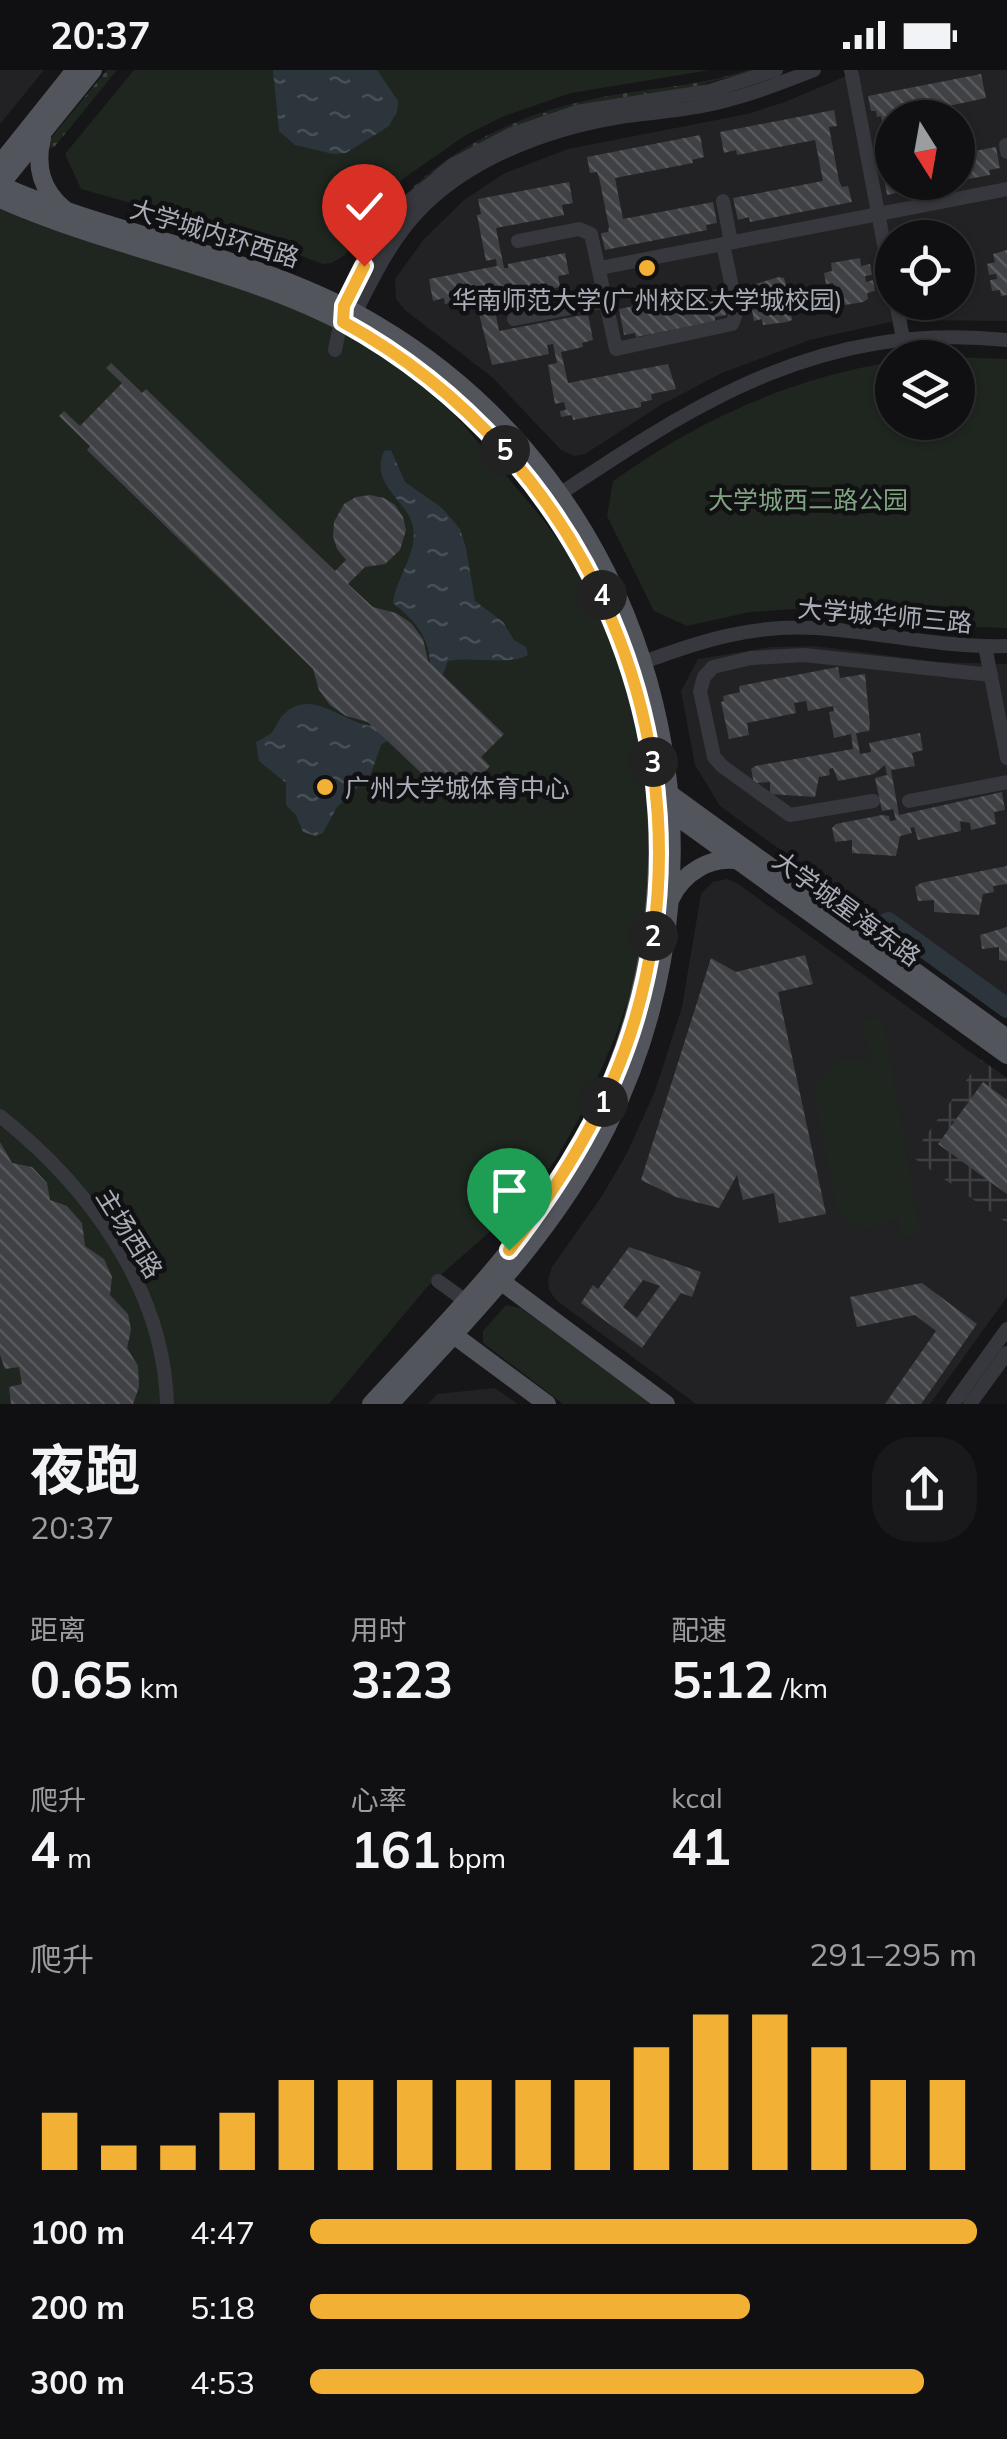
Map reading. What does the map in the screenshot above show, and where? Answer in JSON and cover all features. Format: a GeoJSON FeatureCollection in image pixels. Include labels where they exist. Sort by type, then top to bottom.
{"type":"FeatureCollection","features":[{"type":"Feature","properties":{"kind":"main road"},"geometry":{"type":"LineString","coordinates":[[0,164],[75,70]]}},
{"type":"Feature","properties":{"kind":"main road"},"geometry":{"type":"LineString","coordinates":[[0,185],[93,70]]}},
{"type":"Feature","properties":{"kind":"main road"},"geometry":{"type":"LineString","coordinates":[[46,131],[39,171],[52,198],[68,212]]}},
{"type":"Feature","properties":{"kind":"main road","name":"大学城内环西路"},"geometry":{"type":"LineString","coordinates":[[0,185],[68,212],[274,274],[404,342],[455,381],[500,423],[605,569],[644,662],[658,715],[671,898],[656,996],[640,1052],[581,1172],[534,1240],[448,1330]]}},
{"type":"Feature","properties":{"kind":"main road","name":"大学城内环西路"},"geometry":{"type":"LineString","coordinates":[[0,200],[132,248],[347,314]]}},
{"type":"Feature","properties":{"kind":"main road","name":"大学城内环西路"},"geometry":{"type":"LineString","coordinates":[[496,1277],[569,1165],[601,1106],[626,1046],[642,993],[654,926],[666,802],[625,651],[553,498]]}},
{"type":"Feature","properties":{"kind":"main road","name":"大学城星海东路"},"geometry":{"type":"LineString","coordinates":[[666,802],[740,862],[1007,1055]]}},
{"type":"Feature","properties":{"kind":"main road","name":"大学城星海东路"},"geometry":{"type":"LineString","coordinates":[[666,802],[1007,1038]]}},
{"type":"Feature","properties":{"kind":"main road"},"geometry":{"type":"LineString","coordinates":[[671,898],[685,878],[704,865],[724,859],[740,862]]}},
{"type":"Feature","properties":{"kind":"main road"},"geometry":{"type":"LineString","coordinates":[[496,1277],[666,1404]]}},
{"type":"Feature","properties":{"kind":"main road"},"geometry":{"type":"LineString","coordinates":[[370,1404],[448,1330]]}},
{"type":"Feature","properties":{"kind":"main road"},"geometry":{"type":"LineString","coordinates":[[390,1404],[448,1330]]}},
{"type":"Feature","properties":{"kind":"main road"},"geometry":{"type":"LineString","coordinates":[[448,1330],[547,1404]]}},
{"type":"Feature","properties":{"kind":"street"},"geometry":{"type":"LineString","coordinates":[[336,350],[374,248],[396,217],[433,179],[526,128],[576,112],[710,90],[776,70]]}},
{"type":"Feature","properties":{"kind":"street"},"geometry":{"type":"LineString","coordinates":[[347,314],[406,225],[442,190],[482,164],[518,146],[579,125],[713,104],[814,70]]}},
{"type":"Feature","properties":{"kind":"street"},"geometry":{"type":"LineString","coordinates":[[850,70],[879,220]]}},
{"type":"Feature","properties":{"kind":"street"},"geometry":{"type":"LineString","coordinates":[[600,268],[1007,189]]}},
{"type":"Feature","properties":{"kind":"street"},"geometry":{"type":"LineString","coordinates":[[518,241],[584,230],[594,238],[616,349],[730,326],[737,315],[723,200]]}},
{"type":"Feature","properties":{"kind":"street"},"geometry":{"type":"LineString","coordinates":[[514,319],[606,301]]}},
{"type":"Feature","properties":{"kind":"street"},"geometry":{"type":"LineString","coordinates":[[899,320],[902,339]]}},
{"type":"Feature","properties":{"kind":"street"},"geometry":{"type":"LineString","coordinates":[[553,498],[654,431],[730,390],[815,358],[902,339],[1007,340]]}},
{"type":"Feature","properties":{"kind":"street","name":"大学城华师三路"},"geometry":{"type":"LineString","coordinates":[[644,662],[714,637],[795,627],[924,643],[1007,646]]}},
{"type":"Feature","properties":{"kind":"street"},"geometry":{"type":"LineString","coordinates":[[985,646],[1007,758]]}},
{"type":"Feature","properties":{"kind":"street"},"geometry":{"type":"LineString","coordinates":[[873,800],[790,814],[720,765],[712,752],[700,695],[706,674],[718,665],[734,661],[804,655],[991,675]]}},
{"type":"Feature","properties":{"kind":"street"},"geometry":{"type":"LineString","coordinates":[[909,800],[1007,782]]}},
{"type":"Feature","properties":{"kind":"street","name":"主场西路"},"geometry":{"type":"LineString","coordinates":[[0,1116],[27,1137],[81,1195],[123,1254],[152,1314],[166,1370],[167,1404]]}},
{"type":"Feature","properties":{"kind":"street"},"geometry":{"type":"LineString","coordinates":[[438,1281],[470,1305]]}},
{"type":"Feature","properties":{"kind":"street"},"geometry":{"type":"LineString","coordinates":[[970,1404],[1003,1354],[1007,1328]]}},
{"type":"Feature","properties":{"kind":"street"},"geometry":{"type":"LineString","coordinates":[[953,1404],[1003,1354]]}},
{"type":"Feature","properties":{"kind":"shaded area"},"geometry":{"type":"Polygon","coordinates":[[[0,70],[44,70],[0,124],[0,70]]]}},
{"type":"Feature","properties":{"kind":"shaded area","name":"华南师范大学(广州校区大学城校园)"},"geometry":{"type":"Polygon","coordinates":[[[860,70],[1007,70],[1007,321],[899,320],[810,340],[722,373],[661,405],[585,454],[574,456],[561,450],[493,378],[396,299],[395,279],[424,239],[464,200],[505,173],[568,149],[747,114],[860,70]]]}},
{"type":"Feature","properties":{"kind":"shaded area"},"geometry":{"type":"Polygon","coordinates":[[[815,646],[939,662],[1007,664],[1007,1002],[890,917],[884,925],[720,806],[695,765],[681,691],[698,659],[770,647],[815,646]]]}},
{"type":"Feature","properties":{"kind":"shaded area"},"geometry":{"type":"Polygon","coordinates":[[[727,879],[981,1060],[912,1156],[1007,1223],[1007,1297],[930,1404],[696,1404],[556,1300],[549,1290],[552,1267],[602,1196],[655,1091],[682,1007],[701,894],[713,882],[727,879]]]}},
{"type":"Feature","properties":{"kind":"shaded area"},"geometry":{"type":"Polygon","coordinates":[[[981,1060],[1007,1078],[1007,1223],[911,1156],[981,1060]]]}},
{"type":"Feature","properties":{"kind":"shaded area"},"geometry":{"type":"Polygon","coordinates":[[[495,1388],[518,1404],[428,1404],[437,1394],[495,1388]]]}},
{"type":"Feature","properties":{"kind":"green space"},"geometry":{"type":"Polygon","coordinates":[[[107,70],[117,70],[55,146],[44,151],[51,138],[107,70]]]}},
{"type":"Feature","properties":{"kind":"green space"},"geometry":{"type":"Polygon","coordinates":[[[134,70],[710,70],[571,93],[504,116],[466,135],[404,178],[345,255],[323,264],[245,235],[81,189],[65,154],[134,70]]]}},
{"type":"Feature","properties":{"kind":"green space"},"geometry":{"type":"Polygon","coordinates":[[[755,70],[692,87],[574,105],[509,128],[429,174],[469,146],[541,113],[580,102],[755,70]]]}},
{"type":"Feature","properties":{"kind":"green space","name":"广州大学城体育中心"},"geometry":{"type":"Polygon","coordinates":[[[0,209],[315,306],[416,378],[462,423],[584,575],[606,615],[629,676],[659,872],[643,959],[614,1040],[582,1113],[556,1159],[523,1203],[428,1286],[329,1404],[0,1404],[0,209]]]}},
{"type":"Feature","properties":{"kind":"green space","name":"大学城西二路公园"},"geometry":{"type":"Polygon","coordinates":[[[975,358],[1007,359],[1007,628],[926,625],[795,609],[750,612],[687,626],[654,611],[607,516],[613,481],[711,421],[781,391],[875,365],[875,440],[975,440],[975,358]]]}},
{"type":"Feature","properties":{"kind":"green space"},"geometry":{"type":"Polygon","coordinates":[[[883,1018],[920,1235],[902,1238],[898,1217],[866,1228],[851,1223],[837,1211],[814,1089],[837,1063],[853,1059],[871,1063],[863,1021],[883,1018]]]}},
{"type":"Feature","properties":{"kind":"green space"},"geometry":{"type":"Polygon","coordinates":[[[506,1305],[521,1308],[652,1404],[563,1404],[483,1343],[483,1331],[506,1305]]]}},
{"type":"Feature","properties":{"kind":"water"},"geometry":{"type":"Polygon","coordinates":[[[273,70],[377,70],[398,101],[397,111],[389,126],[346,153],[333,154],[295,145],[279,131],[273,70]]]}},
{"type":"Feature","properties":{"kind":"water"},"geometry":{"type":"Polygon","coordinates":[[[391,450],[405,482],[442,508],[460,529],[475,601],[503,622],[514,640],[526,647],[528,655],[511,660],[448,661],[442,677],[398,734],[381,745],[370,776],[337,807],[323,833],[316,836],[303,832],[296,815],[286,805],[286,783],[259,761],[256,742],[270,734],[284,714],[306,704],[373,726],[430,663],[419,628],[393,603],[414,537],[410,517],[382,473],[384,451],[391,450]]]}},
{"type":"Feature","properties":{"kind":"building"},"geometry":{"type":"Polygon","coordinates":[[[981,74],[986,98],[875,100],[875,111],[871,111],[868,96],[981,74]]]}},
{"type":"Feature","properties":{"kind":"building"},"geometry":{"type":"Polygon","coordinates":[[[834,110],[837,126],[829,127],[839,181],[842,187],[848,186],[852,202],[750,222],[749,217],[738,220],[733,198],[823,181],[815,140],[737,155],[736,150],[724,153],[720,132],[834,110]]]}},
{"type":"Feature","properties":{"kind":"building"},"geometry":{"type":"Polygon","coordinates":[[[700,135],[704,157],[692,160],[693,163],[615,178],[623,219],[713,202],[717,223],[706,225],[707,230],[605,250],[601,233],[608,232],[609,227],[599,177],[597,172],[590,173],[587,157],[700,135]]]}},
{"type":"Feature","properties":{"kind":"building"},"geometry":{"type":"Polygon","coordinates":[[[996,147],[1000,168],[975,178],[975,151],[996,147]]]}},
{"type":"Feature","properties":{"kind":"building"},"geometry":{"type":"Polygon","coordinates":[[[569,182],[573,203],[562,205],[564,215],[496,228],[504,268],[565,253],[569,274],[558,276],[560,287],[493,299],[499,331],[588,314],[593,340],[582,343],[583,347],[561,352],[568,383],[668,364],[676,389],[651,394],[652,400],[641,402],[641,407],[573,420],[572,415],[561,417],[560,411],[566,410],[564,402],[555,404],[548,365],[557,363],[553,344],[547,345],[549,354],[492,365],[477,306],[487,304],[484,289],[467,292],[468,299],[445,304],[444,298],[433,301],[429,279],[497,266],[496,259],[486,261],[477,215],[481,214],[478,199],[569,182]]]}},
{"type":"Feature","properties":{"kind":"building"},"geometry":{"type":"Polygon","coordinates":[[[1007,250],[1007,295],[1001,296],[1000,290],[992,291],[990,280],[997,279],[996,274],[989,275],[987,264],[995,262],[993,254],[1007,250]]]}},
{"type":"Feature","properties":{"kind":"building"},"geometry":{"type":"Polygon","coordinates":[[[860,258],[861,266],[870,264],[872,275],[865,276],[866,282],[873,280],[875,291],[867,293],[868,299],[863,302],[839,305],[838,299],[829,300],[827,289],[834,288],[833,283],[826,284],[824,273],[832,271],[831,263],[860,258]]]}},
{"type":"Feature","properties":{"kind":"building"},"geometry":{"type":"Polygon","coordinates":[[[784,278],[786,286],[794,284],[796,295],[789,297],[790,302],[797,301],[799,312],[791,313],[792,320],[787,322],[763,325],[762,319],[754,321],[752,310],[759,308],[758,303],[751,304],[748,293],[757,292],[755,284],[784,278]]]}},
{"type":"Feature","properties":{"kind":"building"},"geometry":{"type":"Polygon","coordinates":[[[721,289],[726,315],[715,317],[715,322],[636,337],[635,333],[624,335],[619,309],[721,289]]]}},
{"type":"Feature","properties":{"kind":"building"},"geometry":{"type":"Polygon","coordinates":[[[111,363],[142,393],[146,389],[335,571],[346,560],[333,536],[334,522],[344,504],[370,495],[395,505],[406,530],[400,550],[385,564],[365,567],[348,584],[373,607],[396,613],[411,623],[423,639],[428,661],[504,734],[481,757],[490,766],[476,781],[467,772],[444,795],[368,722],[346,716],[330,705],[319,690],[313,669],[87,450],[90,446],[59,416],[64,411],[80,426],[122,383],[106,368],[111,363]]]}},
{"type":"Feature","properties":{"kind":"building"},"geometry":{"type":"Polygon","coordinates":[[[838,667],[840,678],[865,674],[870,724],[869,731],[856,733],[860,754],[871,752],[869,743],[920,733],[923,750],[912,753],[915,766],[891,770],[899,815],[1002,792],[1005,810],[994,812],[996,824],[971,830],[970,823],[960,821],[961,831],[918,840],[914,827],[910,828],[912,833],[900,836],[896,856],[852,853],[852,840],[835,842],[832,828],[836,824],[882,815],[896,820],[893,809],[882,811],[875,778],[887,775],[885,765],[874,774],[838,781],[833,768],[829,769],[830,775],[819,777],[815,797],[770,794],[770,782],[754,783],[751,769],[755,766],[853,749],[851,734],[834,738],[829,712],[834,711],[833,706],[808,711],[806,701],[794,703],[796,713],[747,723],[749,735],[729,739],[723,696],[740,692],[739,686],[838,667]]]}},
{"type":"Feature","properties":{"kind":"building"},"geometry":{"type":"Polygon","coordinates":[[[1007,866],[1007,884],[993,886],[994,892],[983,894],[979,915],[934,912],[934,900],[918,901],[915,887],[921,883],[1007,866]]]}},
{"type":"Feature","properties":{"kind":"building"},"geometry":{"type":"Polygon","coordinates":[[[1007,927],[1007,961],[999,960],[999,947],[982,949],[980,935],[1007,927]]]}},
{"type":"Feature","properties":{"kind":"building"},"geometry":{"type":"Polygon","coordinates":[[[805,955],[813,984],[778,992],[826,1214],[779,1223],[774,1193],[743,1200],[737,1175],[719,1208],[676,1197],[641,1180],[711,958],[736,972],[805,955]]]}},
{"type":"Feature","properties":{"kind":"building"},"geometry":{"type":"Polygon","coordinates":[[[983,1082],[1007,1100],[1007,1194],[938,1144],[983,1082]]]}},
{"type":"Feature","properties":{"kind":"building"},"geometry":{"type":"Polygon","coordinates":[[[0,1142],[12,1163],[32,1167],[47,1183],[50,1200],[67,1206],[82,1223],[85,1246],[104,1259],[112,1277],[110,1295],[128,1314],[131,1330],[127,1348],[138,1366],[139,1387],[133,1404],[11,1404],[9,1387],[22,1384],[19,1367],[5,1369],[0,1355],[0,1142]]]}},
{"type":"Feature","properties":{"kind":"building"},"geometry":{"type":"Polygon","coordinates":[[[629,1247],[701,1272],[692,1297],[681,1293],[642,1348],[581,1303],[593,1285],[598,1289],[629,1247]],[[643,1280],[623,1307],[637,1318],[660,1286],[643,1280]]]}},
{"type":"Feature","properties":{"kind":"building"},"geometry":{"type":"Polygon","coordinates":[[[922,1283],[977,1324],[921,1404],[885,1404],[936,1331],[915,1315],[857,1327],[850,1297],[922,1283]]]}},
{"type":"Feature","properties":{"kind":"waterway"},"geometry":{"type":"LineString","coordinates":[[888,922],[1007,1008]]}},
{"type":"Feature","properties":{"kind":"place","name":"华南师范大学(广州校区大学城校园)"},"geometry":{"type":"Point","coordinates":[647,268]}},
{"type":"Feature","properties":{"kind":"place","name":"广州大学城体育中心"},"geometry":{"type":"Point","coordinates":[325,787]}},
{"type":"Feature","properties":{"kind":"route"},"geometry":{"type":"LineString","coordinates":[[364,266],[344,306],[343,322],[396,354],[446,392],[490,432],[547,502],[592,576],[615,626],[638,692],[654,769],[657,897],[635,1021],[608,1092],[582,1144],[509,1250]]}}]}
